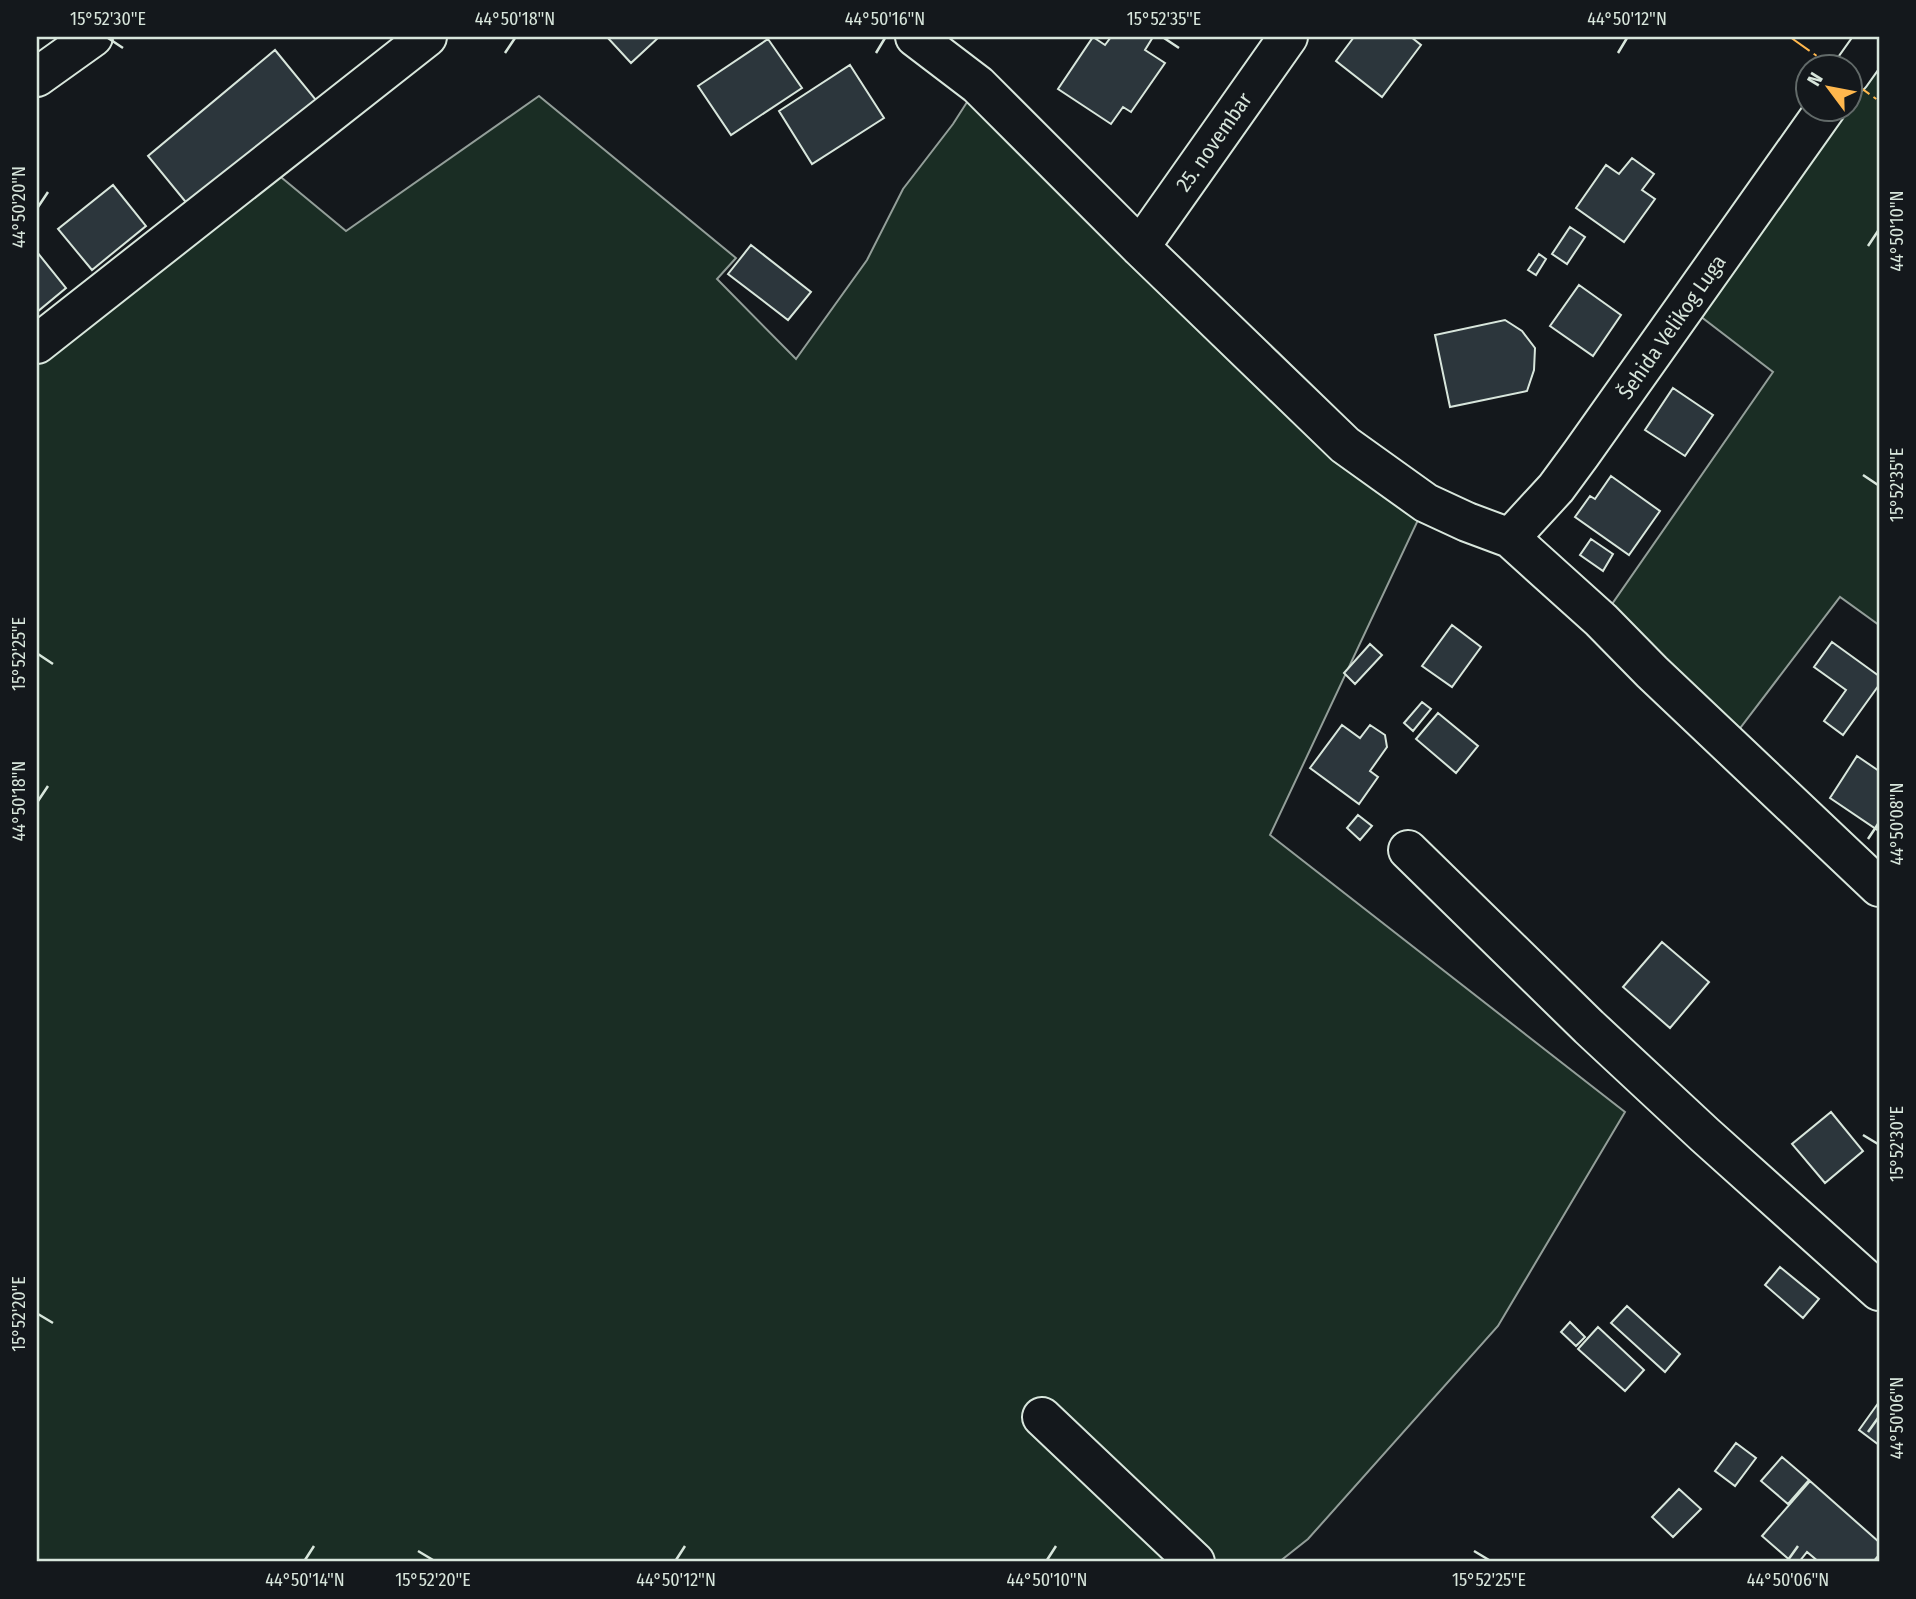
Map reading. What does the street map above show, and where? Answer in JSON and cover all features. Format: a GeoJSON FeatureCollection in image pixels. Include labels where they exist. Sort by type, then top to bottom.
{"type":"FeatureCollection","features":[{"type":"Feature","properties":{"kind":"street"},"geometry":{"type":"LineString","coordinates":[[37,77],[93,37]]}},
{"type":"Feature","properties":{"kind":"street"},"geometry":{"type":"LineString","coordinates":[[37,344],[428,37]]}},
{"type":"Feature","properties":{"kind":"street"},"geometry":{"type":"LineString","coordinates":[[915,37],[978,85],[1140,247],[1345,445],[1426,503],[1510,538],[1601,620],[1652,673],[1879,887]]}},
{"type":"Feature","properties":{"kind":"street","name":"25. novembar"},"geometry":{"type":"LineString","coordinates":[[1140,247],[1288,37]]}},
{"type":"Feature","properties":{"kind":"street"},"geometry":{"type":"LineString","coordinates":[[1864,55],[1877,37]]}},
{"type":"Feature","properties":{"kind":"street","name":"Šehida Velikog Luga"},"geometry":{"type":"LineString","coordinates":[[1510,538],[1556,488],[1816,122]]}},
{"type":"Feature","properties":{"kind":"street"},"geometry":{"type":"LineString","coordinates":[[1408,850],[1589,1027],[1879,1292]]}},
{"type":"Feature","properties":{"kind":"street"},"geometry":{"type":"LineString","coordinates":[[1042,1417],[1195,1562]]}},
{"type":"Feature","properties":{"kind":"green space"},"geometry":{"type":"Polygon","coordinates":[[[1879,37],[1879,625],[1840,597],[1728,744],[1601,620],[1773,372],[1687,306],[1817,122],[1864,122],[1864,57],[1879,37]]]}},
{"type":"Feature","properties":{"kind":"green space"},"geometry":{"type":"Polygon","coordinates":[[[978,85],[1426,503],[1270,835],[1625,1112],[1498,1326],[1308,1539],[1279,1562],[37,1562],[37,344],[276,173],[346,231],[539,96],[736,258],[717,279],[796,359],[867,260],[903,189],[953,124],[978,85]]]}},
{"type":"Feature","properties":{"kind":"building"},"geometry":{"type":"Polygon","coordinates":[[[607,37],[659,37],[631,63],[607,37]]]}},
{"type":"Feature","properties":{"kind":"building"},"geometry":{"type":"Polygon","coordinates":[[[1093,37],[1105,45],[1111,37],[1153,37],[1145,50],[1165,63],[1131,112],[1123,107],[1111,124],[1058,89],[1093,37]]]}},
{"type":"Feature","properties":{"kind":"building"},"geometry":{"type":"Polygon","coordinates":[[[1354,37],[1411,37],[1421,45],[1382,97],[1336,61],[1354,37]]]}},
{"type":"Feature","properties":{"kind":"building"},"geometry":{"type":"Polygon","coordinates":[[[768,39],[802,88],[731,135],[698,86],[768,39]]]}},
{"type":"Feature","properties":{"kind":"building"},"geometry":{"type":"Polygon","coordinates":[[[275,50],[316,100],[189,206],[148,156],[275,50]]]}},
{"type":"Feature","properties":{"kind":"building"},"geometry":{"type":"Polygon","coordinates":[[[850,65],[884,118],[812,164],[779,111],[850,65]]]}},
{"type":"Feature","properties":{"kind":"building"},"geometry":{"type":"Polygon","coordinates":[[[1632,158],[1654,174],[1642,190],[1655,199],[1624,242],[1576,208],[1606,165],[1619,174],[1632,158]]]}},
{"type":"Feature","properties":{"kind":"building"},"geometry":{"type":"Polygon","coordinates":[[[113,185],[146,226],[92,270],[58,229],[113,185]]]}},
{"type":"Feature","properties":{"kind":"building"},"geometry":{"type":"Polygon","coordinates":[[[1570,227],[1585,237],[1567,264],[1552,254],[1570,227]]]}},
{"type":"Feature","properties":{"kind":"building"},"geometry":{"type":"Polygon","coordinates":[[[751,245],[811,292],[788,320],[728,274],[751,245]]]}},
{"type":"Feature","properties":{"kind":"building"},"geometry":{"type":"Polygon","coordinates":[[[37,252],[66,288],[37,312],[37,252]]]}},
{"type":"Feature","properties":{"kind":"building"},"geometry":{"type":"Polygon","coordinates":[[[1539,254],[1546,259],[1536,275],[1528,270],[1539,254]]]}},
{"type":"Feature","properties":{"kind":"building"},"geometry":{"type":"Polygon","coordinates":[[[1579,285],[1621,315],[1593,356],[1550,326],[1579,285]]]}},
{"type":"Feature","properties":{"kind":"building"},"geometry":{"type":"Polygon","coordinates":[[[1505,320],[1522,331],[1535,348],[1534,370],[1527,391],[1450,407],[1435,335],[1505,320]]]}},
{"type":"Feature","properties":{"kind":"building"},"geometry":{"type":"Polygon","coordinates":[[[1673,388],[1713,415],[1685,456],[1645,430],[1673,388]]]}},
{"type":"Feature","properties":{"kind":"building"},"geometry":{"type":"Polygon","coordinates":[[[1611,476],[1660,511],[1629,555],[1575,517],[1590,496],[1595,499],[1611,476]]]}},
{"type":"Feature","properties":{"kind":"building"},"geometry":{"type":"Polygon","coordinates":[[[1591,539],[1613,554],[1603,571],[1580,555],[1591,539]]]}},
{"type":"Feature","properties":{"kind":"building"},"geometry":{"type":"Polygon","coordinates":[[[1452,625],[1481,647],[1452,687],[1422,666],[1452,625]]]}},
{"type":"Feature","properties":{"kind":"building"},"geometry":{"type":"Polygon","coordinates":[[[1832,642],[1879,676],[1879,685],[1843,735],[1824,721],[1846,690],[1814,667],[1832,642]]]}},
{"type":"Feature","properties":{"kind":"building"},"geometry":{"type":"Polygon","coordinates":[[[1370,644],[1382,655],[1355,684],[1344,673],[1370,644]]]}},
{"type":"Feature","properties":{"kind":"building"},"geometry":{"type":"Polygon","coordinates":[[[1422,702],[1431,709],[1413,731],[1404,723],[1422,702]]]}},
{"type":"Feature","properties":{"kind":"building"},"geometry":{"type":"Polygon","coordinates":[[[1438,713],[1478,746],[1456,773],[1416,739],[1438,713]]]}},
{"type":"Feature","properties":{"kind":"building"},"geometry":{"type":"Polygon","coordinates":[[[1342,725],[1360,738],[1370,725],[1385,735],[1387,747],[1370,771],[1378,777],[1359,804],[1310,768],[1342,725]]]}},
{"type":"Feature","properties":{"kind":"building"},"geometry":{"type":"Polygon","coordinates":[[[1857,756],[1879,771],[1879,831],[1830,798],[1857,756]]]}},
{"type":"Feature","properties":{"kind":"building"},"geometry":{"type":"Polygon","coordinates":[[[1358,815],[1372,826],[1360,840],[1347,828],[1358,815]]]}},
{"type":"Feature","properties":{"kind":"building"},"geometry":{"type":"Polygon","coordinates":[[[1662,942],[1709,982],[1670,1028],[1623,987],[1662,942]]]}},
{"type":"Feature","properties":{"kind":"building"},"geometry":{"type":"Polygon","coordinates":[[[1831,1112],[1863,1151],[1825,1183],[1792,1144],[1831,1112]]]}},
{"type":"Feature","properties":{"kind":"building"},"geometry":{"type":"Polygon","coordinates":[[[1780,1267],[1819,1299],[1803,1318],[1765,1285],[1780,1267]]]}},
{"type":"Feature","properties":{"kind":"building"},"geometry":{"type":"Polygon","coordinates":[[[1627,1306],[1680,1354],[1665,1372],[1611,1323],[1627,1306]]]}},
{"type":"Feature","properties":{"kind":"building"},"geometry":{"type":"Polygon","coordinates":[[[1570,1322],[1585,1337],[1576,1346],[1561,1332],[1570,1322]]]}},
{"type":"Feature","properties":{"kind":"building"},"geometry":{"type":"Polygon","coordinates":[[[1598,1327],[1644,1370],[1625,1391],[1578,1349],[1598,1327]]]}},
{"type":"Feature","properties":{"kind":"building"},"geometry":{"type":"Polygon","coordinates":[[[1879,1402],[1879,1445],[1859,1430],[1879,1402]]]}},
{"type":"Feature","properties":{"kind":"building"},"geometry":{"type":"Polygon","coordinates":[[[1736,1443],[1756,1458],[1735,1486],[1715,1471],[1736,1443]]]}},
{"type":"Feature","properties":{"kind":"building"},"geometry":{"type":"Polygon","coordinates":[[[1782,1457],[1809,1480],[1788,1504],[1761,1481],[1782,1457]]]}},
{"type":"Feature","properties":{"kind":"building"},"geometry":{"type":"Polygon","coordinates":[[[1810,1481],[1879,1542],[1879,1555],[1873,1562],[1819,1562],[1807,1552],[1799,1562],[1792,1562],[1762,1536],[1810,1481]]]}},
{"type":"Feature","properties":{"kind":"building"},"geometry":{"type":"Polygon","coordinates":[[[1679,1489],[1701,1509],[1673,1537],[1652,1517],[1679,1489]]]}},
{"type":"Feature","properties":{"kind":"power"},"geometry":{"type":"LineString","coordinates":[[1790,37],[1811,52]]}},
{"type":"Feature","properties":{"kind":"power"},"geometry":{"type":"LineString","coordinates":[[1864,90],[1879,101]]}}]}
